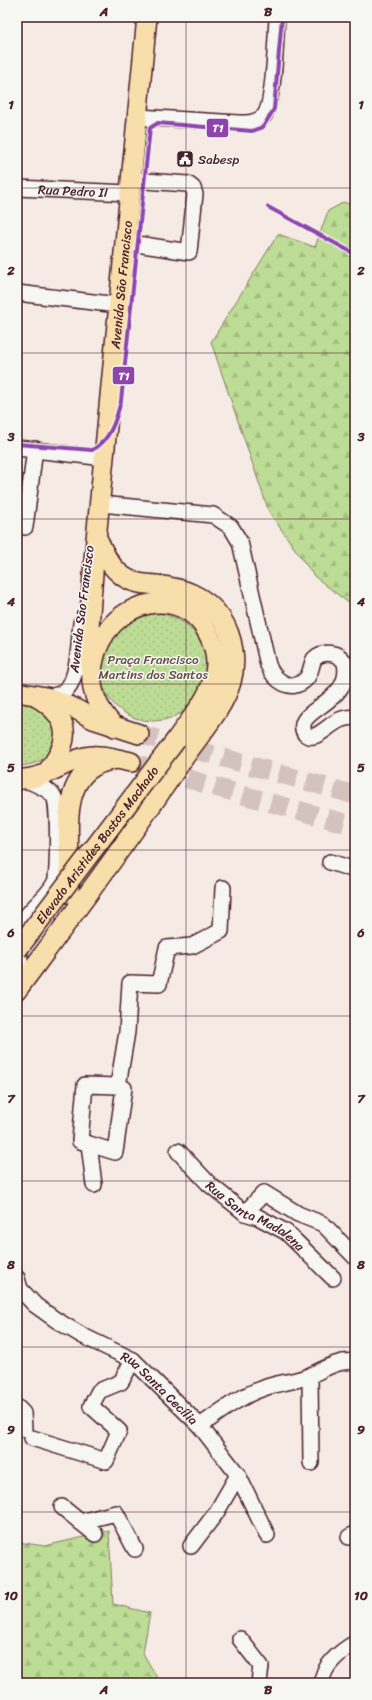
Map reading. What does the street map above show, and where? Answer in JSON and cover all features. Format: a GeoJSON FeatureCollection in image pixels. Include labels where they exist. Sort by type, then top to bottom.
{"type":"FeatureCollection","features":[{"type":"Feature","properties":{"kind":"main road","name":"Avenida São Francisco"},"geometry":{"type":"LineString","coordinates":[[91,671],[88,630],[101,504],[101,457],[138,117],[147,17]]}},
{"type":"Feature","properties":{"kind":"main road"},"geometry":{"type":"LineString","coordinates":[[97,538],[110,564],[123,576],[140,583],[169,586],[188,591],[206,603],[225,625],[233,652],[234,669],[231,681],[223,700],[183,744]]}},
{"type":"Feature","properties":{"kind":"main road"},"geometry":{"type":"LineString","coordinates":[[17,990],[157,799],[208,694],[215,671],[216,661],[211,639],[199,621],[192,614],[172,605],[149,604],[136,607],[120,615],[107,628],[102,636],[91,671],[98,704],[106,718],[115,727]]}},
{"type":"Feature","properties":{"kind":"main road"},"geometry":{"type":"LineString","coordinates":[[32,695],[115,727],[138,734]]}},
{"type":"Feature","properties":{"kind":"main road"},"geometry":{"type":"LineString","coordinates":[[32,695],[57,713],[65,730],[63,748],[58,759],[46,774]]}},
{"type":"Feature","properties":{"kind":"main road","name":"Elevado Aristides Bastos Machado"},"geometry":{"type":"LineString","coordinates":[[18,962],[183,744]]}},
{"type":"Feature","properties":{"kind":"main road"},"geometry":{"type":"LineString","coordinates":[[18,962],[51,925],[67,899],[70,888],[69,822],[72,799],[77,784],[85,772],[106,760],[124,760],[97,756],[84,757],[46,774],[20,779]]}},
{"type":"Feature","properties":{"kind":"street"},"geometry":{"type":"LineString","coordinates":[[138,117],[247,123],[255,122],[262,117],[268,105],[273,69],[277,17]]}},
{"type":"Feature","properties":{"kind":"street","name":"Rua Pedro II"},"geometry":{"type":"LineString","coordinates":[[17,188],[188,184],[193,188],[194,201],[189,252],[124,242]]}},
{"type":"Feature","properties":{"kind":"street"},"geometry":{"type":"LineString","coordinates":[[17,293],[118,304]]}},
{"type":"Feature","properties":{"kind":"street"},"geometry":{"type":"LineString","coordinates":[[17,448],[101,457]]}},
{"type":"Feature","properties":{"kind":"street"},"geometry":{"type":"LineString","coordinates":[[25,527],[35,449]]}},
{"type":"Feature","properties":{"kind":"street","name":"Avenida São Francisco"},"geometry":{"type":"LineString","coordinates":[[32,695],[56,695],[67,689],[71,684],[75,670],[101,457]]}},
{"type":"Feature","properties":{"kind":"street"},"geometry":{"type":"LineString","coordinates":[[101,504],[213,515],[231,527],[238,536],[268,665],[275,679],[288,685],[303,681],[308,676],[314,659],[325,653],[336,655],[345,663],[346,672],[343,683],[330,700],[306,717],[303,724],[305,734],[309,737],[316,736],[334,722],[346,717],[355,718]]}},
{"type":"Feature","properties":{"kind":"street"},"geometry":{"type":"LineString","coordinates":[[18,962],[20,936],[24,921],[50,890],[55,881],[57,871],[56,802],[52,794],[20,779]]}},
{"type":"Feature","properties":{"kind":"street"},"geometry":{"type":"LineString","coordinates":[[330,862],[355,870]]}},
{"type":"Feature","properties":{"kind":"street"},"geometry":{"type":"LineString","coordinates":[[118,1086],[127,1027],[130,983],[159,984],[167,948],[192,946],[221,931],[223,888]]}},
{"type":"Feature","properties":{"kind":"street"},"geometry":{"type":"LineString","coordinates":[[85,1085],[118,1086],[124,1088],[115,1152],[89,1144],[80,1141],[85,1085]]}},
{"type":"Feature","properties":{"kind":"street"},"geometry":{"type":"LineString","coordinates":[[89,1144],[94,1184]]}},
{"type":"Feature","properties":{"kind":"street","name":"Rua Santa Madalena"},"geometry":{"type":"LineString","coordinates":[[178,1151],[209,1184],[245,1213],[258,1217],[286,1232],[333,1278]]}},
{"type":"Feature","properties":{"kind":"street"},"geometry":{"type":"LineString","coordinates":[[245,1213],[264,1193],[298,1214],[323,1224],[355,1258]]}},
{"type":"Feature","properties":{"kind":"street","name":"Rua Santa Cecília"},"geometry":{"type":"LineString","coordinates":[[17,1278],[20,1289],[35,1305],[56,1320],[133,1360],[200,1426],[238,1475],[267,1535]]}},
{"type":"Feature","properties":{"kind":"street"},"geometry":{"type":"LineString","coordinates":[[17,1407],[23,1412],[28,1434],[106,1461],[119,1431],[91,1406],[99,1392],[121,1382],[133,1360]]}},
{"type":"Feature","properties":{"kind":"street"},"geometry":{"type":"LineString","coordinates":[[200,1426],[236,1401],[263,1388],[310,1376],[336,1363],[348,1361],[355,1362]]}},
{"type":"Feature","properties":{"kind":"street"},"geometry":{"type":"LineString","coordinates":[[310,1376],[311,1463]]}},
{"type":"Feature","properties":{"kind":"street"},"geometry":{"type":"LineString","coordinates":[[191,1546],[216,1513],[238,1475]]}},
{"type":"Feature","properties":{"kind":"street"},"geometry":{"type":"LineString","coordinates":[[62,1507],[95,1534]]}},
{"type":"Feature","properties":{"kind":"street"},"geometry":{"type":"LineString","coordinates":[[80,1522],[116,1512],[135,1549]]}},
{"type":"Feature","properties":{"kind":"street"},"geometry":{"type":"LineString","coordinates":[[240,1639],[261,1666],[259,1683]]}},
{"type":"Feature","properties":{"kind":"street"},"geometry":{"type":"LineString","coordinates":[[322,1683],[324,1672],[338,1656],[355,1643]]}},
{"type":"Feature","properties":{"kind":"green space"},"geometry":{"type":"Polygon","coordinates":[[[344,202],[355,207],[355,608],[314,576],[269,512],[211,342],[278,234],[315,247],[328,211],[344,202]]]}},
{"type":"Feature","properties":{"kind":"green space","name":"Praça Francisco Martins dos Santos"},"geometry":{"type":"Polygon","coordinates":[[[153,613],[174,617],[191,629],[203,646],[207,667],[203,688],[191,705],[174,717],[153,721],[132,717],[115,705],[103,688],[99,667],[103,646],[115,629],[132,617],[153,613]]]}},
{"type":"Feature","properties":{"kind":"green space"},"geometry":{"type":"Polygon","coordinates":[[[17,700],[34,703],[61,731],[50,752],[40,761],[17,766],[17,700]]]}},
{"type":"Feature","properties":{"kind":"green space"},"geometry":{"type":"Polygon","coordinates":[[[109,1531],[113,1604],[150,1613],[143,1653],[160,1683],[17,1683],[17,1542],[45,1546],[109,1531]]]}},
{"type":"Feature","properties":{"kind":"tunnel"},"geometry":{"type":"LineString","coordinates":[[139,734],[355,795]]}},
{"type":"Feature","properties":{"kind":"tunnel"},"geometry":{"type":"LineString","coordinates":[[131,762],[355,826]]}},
{"type":"Feature","properties":{"kind":"transit line","name":"T1"},"geometry":{"type":"LineString","coordinates":[[17,444],[92,450],[108,436],[121,401],[150,128],[158,123],[252,131],[263,127],[274,109],[282,17]]}},
{"type":"Feature","properties":{"kind":"transit line","name":"T1"},"geometry":{"type":"LineString","coordinates":[[268,207],[355,254]]}},
{"type":"Feature","properties":{"kind":"place","name":"Sabesp"},"geometry":{"type":"Point","coordinates":[185,159]}}]}
